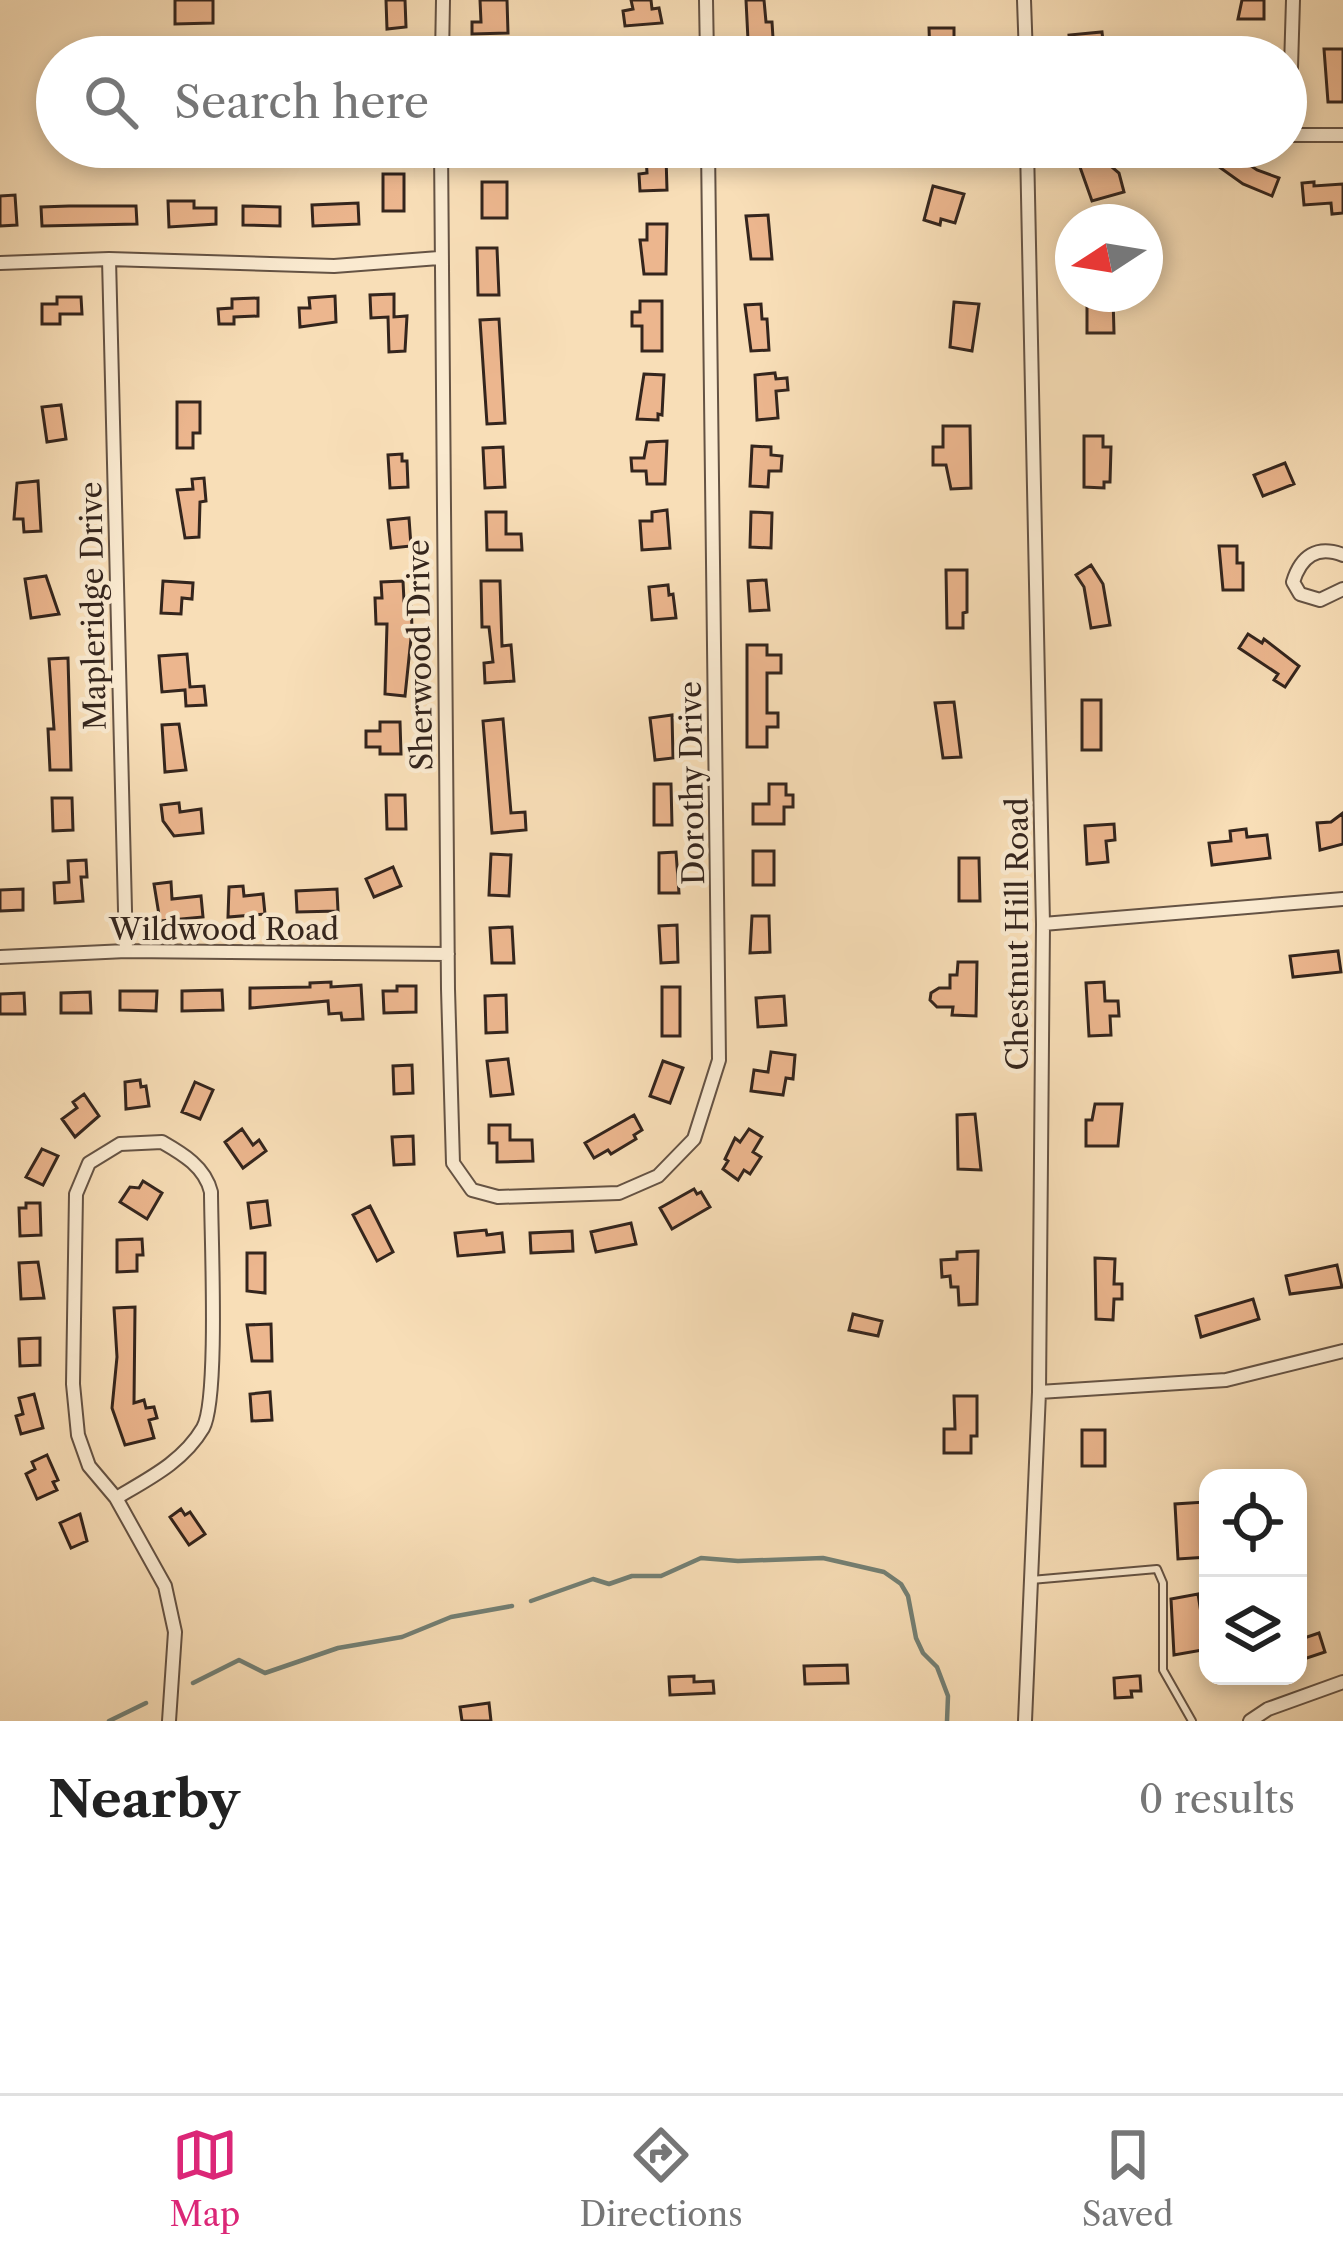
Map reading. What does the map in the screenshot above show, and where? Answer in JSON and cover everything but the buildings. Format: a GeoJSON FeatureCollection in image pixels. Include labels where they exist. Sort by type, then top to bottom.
{"type":"FeatureCollection","features":[{"type":"Feature","properties":{"kind":"street"},"geometry":{"type":"LineString","coordinates":[[442,36],[443,0]]}},
{"type":"Feature","properties":{"kind":"street"},"geometry":{"type":"LineString","coordinates":[[706,0],[707,36]]}},
{"type":"Feature","properties":{"kind":"street"},"geometry":{"type":"LineString","coordinates":[[1024,0],[1025,36]]}},
{"type":"Feature","properties":{"kind":"street"},"geometry":{"type":"LineString","coordinates":[[1292,36],[1293,0]]}},
{"type":"Feature","properties":{"kind":"street"},"geometry":{"type":"LineString","coordinates":[[1307,135],[1343,135]]}},
{"type":"Feature","properties":{"kind":"street","name":"Sherwood Drive"},"geometry":{"type":"LineString","coordinates":[[441,168],[453,1163]]}},
{"type":"Feature","properties":{"kind":"street","name":"Dorothy Drive"},"geometry":{"type":"LineString","coordinates":[[453,1163],[472,1190],[498,1197],[619,1193],[658,1176],[694,1139],[719,1060],[708,168]]}},
{"type":"Feature","properties":{"kind":"street","name":"Chestnut Hill Road"},"geometry":{"type":"LineString","coordinates":[[1025,1721],[1039,1392],[1043,924],[1028,168]]}},
{"type":"Feature","properties":{"kind":"street"},"geometry":{"type":"LineString","coordinates":[[0,263],[109,259],[334,266],[439,257]]}},
{"type":"Feature","properties":{"kind":"street","name":"Mapleridge Drive"},"geometry":{"type":"LineString","coordinates":[[109,259],[126,951]]}},
{"type":"Feature","properties":{"kind":"street"},"geometry":{"type":"LineString","coordinates":[[1343,555],[1308,554],[1293,581],[1300,594],[1319,600],[1343,589]]}},
{"type":"Feature","properties":{"kind":"street"},"geometry":{"type":"LineString","coordinates":[[1043,924],[1343,898]]}},
{"type":"Feature","properties":{"kind":"street","name":"Wildwood Road"},"geometry":{"type":"LineString","coordinates":[[0,957],[126,951],[448,954]]}},
{"type":"Feature","properties":{"kind":"street"},"geometry":{"type":"LineString","coordinates":[[116,1498],[177,1461],[206,1424],[211,1391],[211,1192],[207,1176],[161,1142],[120,1144],[89,1163],[76,1194],[73,1384],[78,1436],[89,1466],[116,1498],[165,1586],[175,1632],[169,1721]]}},
{"type":"Feature","properties":{"kind":"street"},"geometry":{"type":"LineString","coordinates":[[1039,1392],[1226,1380],[1343,1351]]}},
{"type":"Feature","properties":{"kind":"street"},"geometry":{"type":"LineString","coordinates":[[1250,1721],[1268,1709],[1343,1682]]}},
{"type":"Feature","properties":{"kind":"lane"},"geometry":{"type":"LineString","coordinates":[[1031,1580],[1157,1569],[1163,1583],[1163,1670],[1192,1721]]}},
{"type":"Feature","properties":{"kind":"waterway"},"geometry":{"type":"LineString","coordinates":[[531,1601],[593,1579],[609,1584],[632,1576],[661,1576],[701,1558],[823,1558],[884,1572],[908,1596],[916,1638],[937,1667],[948,1696],[947,1721]]}},
{"type":"Feature","properties":{"kind":"waterway"},"geometry":{"type":"LineString","coordinates":[[193,1683],[239,1660],[265,1673],[338,1648],[402,1637],[451,1617],[512,1606]]}},
{"type":"Feature","properties":{"kind":"waterway"},"geometry":{"type":"LineString","coordinates":[[109,1721],[146,1703]]}}]}
